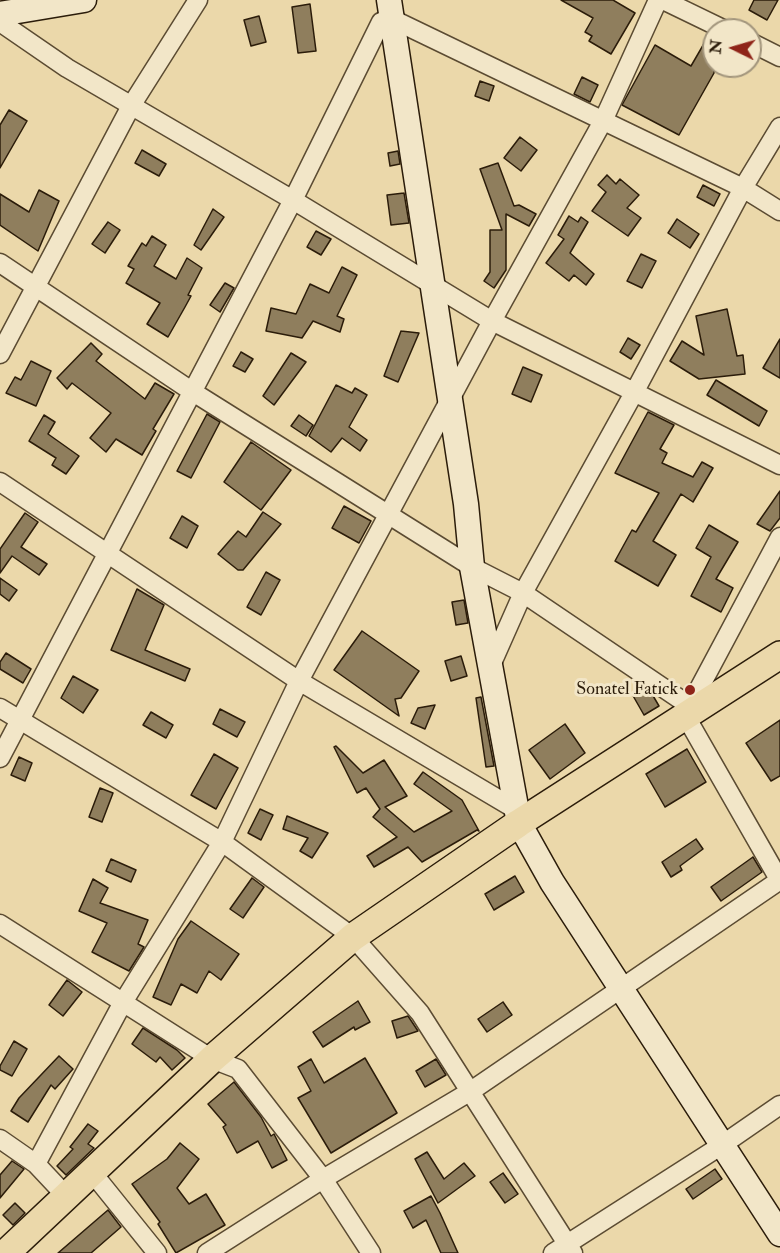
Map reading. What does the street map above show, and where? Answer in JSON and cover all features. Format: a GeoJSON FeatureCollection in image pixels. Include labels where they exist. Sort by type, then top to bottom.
{"type":"FeatureCollection","features":[{"type":"Feature","properties":{"kind":"main road"},"geometry":{"type":"LineString","coordinates":[[6,1253],[212,1059],[353,937],[517,816],[780,655]]}},
{"type":"Feature","properties":{"kind":"street"},"geometry":{"type":"LineString","coordinates":[[0,14],[84,0]]}},
{"type":"Feature","properties":{"kind":"street"},"geometry":{"type":"LineString","coordinates":[[0,354],[131,106],[198,0]]}},
{"type":"Feature","properties":{"kind":"street"},"geometry":{"type":"LineString","coordinates":[[36,1164],[122,1004],[222,842],[299,681],[492,321],[603,121],[658,0]]}},
{"type":"Feature","properties":{"kind":"street"},"geometry":{"type":"LineString","coordinates":[[663,0],[702,19]]}},
{"type":"Feature","properties":{"kind":"street"},"geometry":{"type":"LineString","coordinates":[[391,10],[603,121],[743,188],[780,211]]}},
{"type":"Feature","properties":{"kind":"street"},"geometry":{"type":"LineString","coordinates":[[0,758],[293,200],[381,22],[391,10]]}},
{"type":"Feature","properties":{"kind":"street"},"geometry":{"type":"LineString","coordinates":[[391,10],[450,399],[472,567],[492,663],[517,816],[552,882],[780,1234]]}},
{"type":"Feature","properties":{"kind":"street"},"geometry":{"type":"LineString","coordinates":[[0,22],[67,68],[293,200],[492,321],[780,465]]}},
{"type":"Feature","properties":{"kind":"street"},"geometry":{"type":"LineString","coordinates":[[762,48],[780,57]]}},
{"type":"Feature","properties":{"kind":"street"},"geometry":{"type":"LineString","coordinates":[[492,663],[523,593],[635,391],[743,188],[780,128]]}},
{"type":"Feature","properties":{"kind":"street"},"geometry":{"type":"LineString","coordinates":[[0,263],[193,392],[472,567],[523,593],[687,711],[780,880],[471,1091],[323,1179],[207,1253]]}},
{"type":"Feature","properties":{"kind":"street"},"geometry":{"type":"LineString","coordinates":[[0,482],[299,681],[517,816]]}},
{"type":"Feature","properties":{"kind":"street"},"geometry":{"type":"LineString","coordinates":[[687,711],[780,537]]}},
{"type":"Feature","properties":{"kind":"street"},"geometry":{"type":"LineString","coordinates":[[0,708],[222,842],[353,937],[420,1013],[471,1091],[564,1250],[780,1105]]}},
{"type":"Feature","properties":{"kind":"street"},"geometry":{"type":"LineString","coordinates":[[0,924],[122,1004],[212,1059],[238,1069],[323,1179],[371,1253]]}},
{"type":"Feature","properties":{"kind":"street"},"geometry":{"type":"LineString","coordinates":[[0,1139],[36,1164],[67,1197]]}},
{"type":"Feature","properties":{"kind":"street"},"geometry":{"type":"LineString","coordinates":[[91,1171],[157,1253]]}},
{"type":"Feature","properties":{"kind":"building"},"geometry":{"type":"Polygon","coordinates":[[[561,0],[613,0],[635,13],[611,54],[589,41],[592,36],[585,32],[593,18],[561,0]]]}},
{"type":"Feature","properties":{"kind":"building"},"geometry":{"type":"Polygon","coordinates":[[[754,0],[778,0],[767,20],[749,10],[754,0]]]}},
{"type":"Feature","properties":{"kind":"building"},"geometry":{"type":"Polygon","coordinates":[[[310,4],[316,51],[298,53],[292,7],[310,4]]]}},
{"type":"Feature","properties":{"kind":"building"},"geometry":{"type":"Polygon","coordinates":[[[259,16],[266,42],[251,46],[244,20],[259,16]]]}},
{"type":"Feature","properties":{"kind":"building"},"geometry":{"type":"Polygon","coordinates":[[[655,45],[691,66],[702,47],[702,78],[711,78],[679,135],[622,105],[655,45]]]}},
{"type":"Feature","properties":{"kind":"building"},"geometry":{"type":"Polygon","coordinates":[[[582,77],[598,85],[590,102],[574,94],[582,77]]]}},
{"type":"Feature","properties":{"kind":"building"},"geometry":{"type":"Polygon","coordinates":[[[480,81],[494,86],[489,101],[475,96],[480,81]]]}},
{"type":"Feature","properties":{"kind":"building"},"geometry":{"type":"Polygon","coordinates":[[[9,110],[27,121],[0,168],[0,125],[9,110]]]}},
{"type":"Feature","properties":{"kind":"building"},"geometry":{"type":"Polygon","coordinates":[[[520,137],[537,150],[521,171],[504,158],[520,137]]]}},
{"type":"Feature","properties":{"kind":"building"},"geometry":{"type":"Polygon","coordinates":[[[142,150],[166,164],[159,176],[135,163],[142,150]]]}},
{"type":"Feature","properties":{"kind":"building"},"geometry":{"type":"Polygon","coordinates":[[[398,151],[400,164],[390,166],[388,153],[398,151]]]}},
{"type":"Feature","properties":{"kind":"building"},"geometry":{"type":"Polygon","coordinates":[[[498,163],[514,206],[519,205],[536,214],[529,226],[506,214],[506,270],[494,288],[484,281],[490,272],[490,230],[502,230],[480,169],[498,163]]]}},
{"type":"Feature","properties":{"kind":"building"},"geometry":{"type":"Polygon","coordinates":[[[607,175],[616,184],[620,179],[639,195],[627,208],[641,218],[628,236],[592,211],[606,192],[598,185],[607,175]]]}},
{"type":"Feature","properties":{"kind":"building"},"geometry":{"type":"Polygon","coordinates":[[[703,185],[720,194],[714,206],[697,197],[703,185]]]}},
{"type":"Feature","properties":{"kind":"building"},"geometry":{"type":"Polygon","coordinates":[[[39,190],[59,201],[38,251],[0,225],[0,194],[29,212],[39,190]]]}},
{"type":"Feature","properties":{"kind":"building"},"geometry":{"type":"Polygon","coordinates":[[[404,193],[409,223],[391,225],[387,195],[404,193]]]}},
{"type":"Feature","properties":{"kind":"building"},"geometry":{"type":"Polygon","coordinates":[[[213,209],[224,217],[201,250],[194,245],[213,209]]]}},
{"type":"Feature","properties":{"kind":"building"},"geometry":{"type":"Polygon","coordinates":[[[569,216],[578,222],[581,217],[588,222],[570,253],[594,274],[586,285],[574,275],[569,281],[546,263],[564,239],[558,235],[569,216]]]}},
{"type":"Feature","properties":{"kind":"building"},"geometry":{"type":"Polygon","coordinates":[[[677,219],[699,234],[690,248],[668,233],[677,219]]]}},
{"type":"Feature","properties":{"kind":"building"},"geometry":{"type":"Polygon","coordinates":[[[108,222],[120,230],[105,253],[92,244],[108,222]]]}},
{"type":"Feature","properties":{"kind":"building"},"geometry":{"type":"Polygon","coordinates":[[[316,231],[331,239],[321,255],[307,247],[316,231]]]}},
{"type":"Feature","properties":{"kind":"building"},"geometry":{"type":"Polygon","coordinates":[[[152,236],[166,245],[154,266],[176,279],[187,258],[202,268],[188,295],[191,296],[168,337],[147,324],[160,303],[126,283],[134,269],[128,266],[142,243],[146,246],[152,236]]]}},
{"type":"Feature","properties":{"kind":"building"},"geometry":{"type":"Polygon","coordinates":[[[641,254],[656,261],[642,288],[627,281],[641,254]]]}},
{"type":"Feature","properties":{"kind":"building"},"geometry":{"type":"Polygon","coordinates":[[[342,267],[357,275],[337,316],[344,319],[340,332],[313,321],[302,338],[266,331],[271,308],[296,314],[310,284],[329,293],[342,267]]]}},
{"type":"Feature","properties":{"kind":"building"},"geometry":{"type":"Polygon","coordinates":[[[225,283],[234,288],[220,312],[210,305],[225,283]]]}},
{"type":"Feature","properties":{"kind":"building"},"geometry":{"type":"Polygon","coordinates":[[[727,309],[737,356],[743,355],[745,374],[699,379],[670,361],[682,341],[704,355],[696,316],[727,309]]]}},
{"type":"Feature","properties":{"kind":"building"},"geometry":{"type":"Polygon","coordinates":[[[401,331],[419,333],[398,382],[384,376],[401,331]]]}},
{"type":"Feature","properties":{"kind":"building"},"geometry":{"type":"Polygon","coordinates":[[[628,338],[640,345],[631,359],[620,352],[628,338]]]}},
{"type":"Feature","properties":{"kind":"building"},"geometry":{"type":"Polygon","coordinates":[[[780,339],[780,378],[763,368],[780,339]]]}},
{"type":"Feature","properties":{"kind":"building"},"geometry":{"type":"Polygon","coordinates":[[[91,343],[102,354],[96,361],[145,399],[155,383],[174,394],[153,429],[156,431],[142,455],[116,439],[106,452],[90,438],[111,413],[72,383],[67,389],[57,378],[91,343]]]}},
{"type":"Feature","properties":{"kind":"building"},"geometry":{"type":"Polygon","coordinates":[[[241,352],[253,359],[245,372],[233,366],[241,352]]]}},
{"type":"Feature","properties":{"kind":"building"},"geometry":{"type":"Polygon","coordinates":[[[291,353],[306,362],[274,405],[263,396],[291,353]]]}},
{"type":"Feature","properties":{"kind":"building"},"geometry":{"type":"Polygon","coordinates":[[[31,361],[51,371],[36,406],[6,393],[15,377],[21,380],[31,361]]]}},
{"type":"Feature","properties":{"kind":"building"},"geometry":{"type":"Polygon","coordinates":[[[523,367],[542,375],[531,402],[512,394],[523,367]]]}},
{"type":"Feature","properties":{"kind":"building"},"geometry":{"type":"Polygon","coordinates":[[[716,380],[767,411],[759,426],[707,395],[716,380]]]}},
{"type":"Feature","properties":{"kind":"building"},"geometry":{"type":"Polygon","coordinates":[[[336,385],[352,393],[355,388],[367,395],[349,427],[367,440],[360,451],[342,438],[331,452],[309,436],[336,385]]]}},
{"type":"Feature","properties":{"kind":"building"},"geometry":{"type":"Polygon","coordinates":[[[648,412],[674,425],[660,449],[667,453],[662,463],[693,477],[702,462],[713,468],[693,502],[681,494],[653,541],[676,555],[658,586],[615,561],[632,530],[636,532],[659,493],[615,473],[648,412]]]}},
{"type":"Feature","properties":{"kind":"building"},"geometry":{"type":"Polygon","coordinates":[[[207,414],[220,422],[191,478],[177,471],[207,414]]]}},
{"type":"Feature","properties":{"kind":"building"},"geometry":{"type":"Polygon","coordinates":[[[44,415],[55,422],[48,434],[79,456],[66,474],[52,465],[56,458],[29,441],[44,415]]]}},
{"type":"Feature","properties":{"kind":"building"},"geometry":{"type":"Polygon","coordinates":[[[299,415],[313,425],[306,436],[291,426],[299,415]]]}},
{"type":"Feature","properties":{"kind":"building"},"geometry":{"type":"Polygon","coordinates":[[[251,442],[291,470],[261,510],[224,482],[251,442]]]}},
{"type":"Feature","properties":{"kind":"building"},"geometry":{"type":"Polygon","coordinates":[[[780,491],[780,518],[770,531],[757,524],[780,491]]]}},
{"type":"Feature","properties":{"kind":"building"},"geometry":{"type":"Polygon","coordinates":[[[344,506],[371,521],[359,543],[332,528],[344,506]]]}},
{"type":"Feature","properties":{"kind":"building"},"geometry":{"type":"Polygon","coordinates":[[[263,512],[281,524],[243,570],[238,570],[218,554],[238,531],[246,537],[263,512]]]}},
{"type":"Feature","properties":{"kind":"building"},"geometry":{"type":"Polygon","coordinates":[[[25,513],[38,522],[21,547],[47,564],[39,575],[12,556],[0,573],[0,549],[25,513]]]}},
{"type":"Feature","properties":{"kind":"building"},"geometry":{"type":"Polygon","coordinates":[[[182,516],[198,526],[187,548],[170,538],[182,516]]]}},
{"type":"Feature","properties":{"kind":"building"},"geometry":{"type":"Polygon","coordinates":[[[709,525],[738,542],[716,579],[733,588],[721,612],[691,596],[711,557],[696,548],[709,525]]]}},
{"type":"Feature","properties":{"kind":"building"},"geometry":{"type":"Polygon","coordinates":[[[266,572],[280,580],[261,615],[247,607],[266,572]]]}},
{"type":"Feature","properties":{"kind":"building"},"geometry":{"type":"Polygon","coordinates":[[[0,578],[17,590],[9,601],[0,594],[0,578]]]}},
{"type":"Feature","properties":{"kind":"building"},"geometry":{"type":"Polygon","coordinates":[[[137,589],[164,605],[145,650],[190,669],[185,681],[111,650],[137,589]]]}},
{"type":"Feature","properties":{"kind":"building"},"geometry":{"type":"Polygon","coordinates":[[[464,600],[468,623],[456,625],[452,602],[464,600]]]}},
{"type":"Feature","properties":{"kind":"building"},"geometry":{"type":"Polygon","coordinates":[[[362,631],[419,671],[401,698],[395,699],[399,716],[334,670],[362,631]]]}},
{"type":"Feature","properties":{"kind":"building"},"geometry":{"type":"Polygon","coordinates":[[[6,653],[31,669],[23,683],[0,669],[0,662],[6,653]]]}},
{"type":"Feature","properties":{"kind":"building"},"geometry":{"type":"Polygon","coordinates":[[[461,656],[467,676],[451,681],[445,661],[461,656]]]}},
{"type":"Feature","properties":{"kind":"building"},"geometry":{"type":"Polygon","coordinates":[[[73,676],[98,690],[83,713],[61,698],[73,676]]]}},
{"type":"Feature","properties":{"kind":"building"},"geometry":{"type":"Polygon","coordinates":[[[643,688],[652,694],[659,706],[644,715],[632,694],[643,688]]]}},
{"type":"Feature","properties":{"kind":"building"},"geometry":{"type":"Polygon","coordinates":[[[481,697],[494,766],[486,767],[476,698],[481,697]]]}},
{"type":"Feature","properties":{"kind":"building"},"geometry":{"type":"Polygon","coordinates":[[[435,705],[425,729],[411,723],[418,708],[435,705]]]}},
{"type":"Feature","properties":{"kind":"building"},"geometry":{"type":"Polygon","coordinates":[[[220,709],[245,722],[237,737],[213,724],[220,709]]]}},
{"type":"Feature","properties":{"kind":"building"},"geometry":{"type":"Polygon","coordinates":[[[151,712],[173,725],[166,738],[143,725],[151,712]]]}},
{"type":"Feature","properties":{"kind":"building"},"geometry":{"type":"Polygon","coordinates":[[[780,720],[780,776],[771,781],[746,743],[780,720]]]}},
{"type":"Feature","properties":{"kind":"building"},"geometry":{"type":"Polygon","coordinates":[[[565,724],[585,753],[550,779],[529,750],[565,724]]]}},
{"type":"Feature","properties":{"kind":"building"},"geometry":{"type":"Polygon","coordinates":[[[336,746],[363,773],[384,760],[407,796],[385,807],[414,832],[452,811],[414,784],[423,772],[462,800],[479,831],[477,830],[422,862],[408,847],[374,867],[367,856],[397,837],[373,817],[380,809],[366,788],[357,793],[334,747],[336,746]]]}},
{"type":"Feature","properties":{"kind":"building"},"geometry":{"type":"Polygon","coordinates":[[[687,749],[706,782],[665,807],[646,774],[687,749]]]}},
{"type":"Feature","properties":{"kind":"building"},"geometry":{"type":"Polygon","coordinates":[[[214,754],[238,768],[216,809],[191,795],[214,754]]]}},
{"type":"Feature","properties":{"kind":"building"},"geometry":{"type":"Polygon","coordinates":[[[19,757],[32,763],[25,781],[11,775],[19,757]]]}},
{"type":"Feature","properties":{"kind":"building"},"geometry":{"type":"Polygon","coordinates":[[[100,788],[113,793],[102,822],[89,817],[100,788]]]}},
{"type":"Feature","properties":{"kind":"building"},"geometry":{"type":"Polygon","coordinates":[[[260,809],[273,815],[261,840],[248,833],[260,809]]]}},
{"type":"Feature","properties":{"kind":"building"},"geometry":{"type":"Polygon","coordinates":[[[287,816],[328,833],[312,858],[300,851],[308,838],[283,829],[287,816]]]}},
{"type":"Feature","properties":{"kind":"building"},"geometry":{"type":"Polygon","coordinates":[[[696,839],[703,849],[680,866],[682,870],[671,877],[662,862],[696,839]]]}},
{"type":"Feature","properties":{"kind":"building"},"geometry":{"type":"Polygon","coordinates":[[[753,857],[762,872],[721,901],[711,887],[753,857]]]}},
{"type":"Feature","properties":{"kind":"building"},"geometry":{"type":"Polygon","coordinates":[[[111,859],[136,870],[131,882],[106,871],[111,859]]]}},
{"type":"Feature","properties":{"kind":"building"},"geometry":{"type":"Polygon","coordinates":[[[515,876],[524,892],[494,910],[485,894],[515,876]]]}},
{"type":"Feature","properties":{"kind":"building"},"geometry":{"type":"Polygon","coordinates":[[[252,878],[264,887],[243,918],[230,909],[252,878]]]}},
{"type":"Feature","properties":{"kind":"building"},"geometry":{"type":"Polygon","coordinates":[[[93,879],[108,888],[100,903],[148,920],[138,944],[144,947],[129,971],[92,952],[107,923],[79,911],[93,879]]]}},
{"type":"Feature","properties":{"kind":"building"},"geometry":{"type":"Polygon","coordinates":[[[191,921],[239,954],[221,980],[209,971],[197,993],[181,984],[171,1005],[153,997],[178,939],[191,921]]]}},
{"type":"Feature","properties":{"kind":"building"},"geometry":{"type":"Polygon","coordinates":[[[67,980],[82,992],[63,1016],[49,1005],[67,980]]]}},
{"type":"Feature","properties":{"kind":"building"},"geometry":{"type":"Polygon","coordinates":[[[358,1001],[370,1022],[355,1030],[354,1027],[323,1047],[313,1032],[358,1001]]]}},
{"type":"Feature","properties":{"kind":"building"},"geometry":{"type":"Polygon","coordinates":[[[503,1002],[512,1015],[487,1032],[478,1019],[503,1002]]]}},
{"type":"Feature","properties":{"kind":"building"},"geometry":{"type":"Polygon","coordinates":[[[408,1016],[418,1031],[397,1038],[392,1021],[408,1016]]]}},
{"type":"Feature","properties":{"kind":"building"},"geometry":{"type":"Polygon","coordinates":[[[143,1028],[177,1050],[185,1058],[172,1070],[160,1057],[156,1062],[132,1044],[143,1028]]]}},
{"type":"Feature","properties":{"kind":"building"},"geometry":{"type":"Polygon","coordinates":[[[14,1041],[27,1049],[12,1076],[0,1070],[0,1066],[14,1041]]]}},
{"type":"Feature","properties":{"kind":"building"},"geometry":{"type":"Polygon","coordinates":[[[59,1056],[73,1069],[55,1089],[51,1085],[28,1122],[11,1111],[19,1098],[59,1056]]]}},
{"type":"Feature","properties":{"kind":"building"},"geometry":{"type":"Polygon","coordinates":[[[365,1058],[397,1113],[331,1153],[298,1098],[311,1091],[298,1067],[311,1059],[324,1083],[365,1058]]]}},
{"type":"Feature","properties":{"kind":"building"},"geometry":{"type":"Polygon","coordinates":[[[436,1059],[446,1075],[425,1087],[416,1071],[436,1059]]]}},
{"type":"Feature","properties":{"kind":"building"},"geometry":{"type":"Polygon","coordinates":[[[234,1082],[261,1117],[271,1136],[274,1134],[287,1160],[272,1168],[258,1141],[237,1153],[223,1127],[226,1125],[208,1104],[234,1082]]]}},
{"type":"Feature","properties":{"kind":"building"},"geometry":{"type":"Polygon","coordinates":[[[88,1124],[98,1131],[88,1144],[94,1148],[66,1175],[57,1166],[73,1149],[70,1147],[88,1124]]]}},
{"type":"Feature","properties":{"kind":"building"},"geometry":{"type":"Polygon","coordinates":[[[180,1143],[199,1159],[177,1188],[189,1204],[206,1194],[225,1225],[176,1253],[158,1224],[160,1222],[132,1184],[167,1159],[180,1143]]]}},
{"type":"Feature","properties":{"kind":"building"},"geometry":{"type":"Polygon","coordinates":[[[427,1152],[444,1179],[464,1163],[475,1176],[438,1203],[415,1159],[427,1152]]]}},
{"type":"Feature","properties":{"kind":"building"},"geometry":{"type":"Polygon","coordinates":[[[12,1161],[24,1169],[0,1198],[0,1175],[12,1161]]]}},
{"type":"Feature","properties":{"kind":"building"},"geometry":{"type":"Polygon","coordinates":[[[715,1169],[722,1179],[693,1199],[686,1189],[715,1169]]]}},
{"type":"Feature","properties":{"kind":"building"},"geometry":{"type":"Polygon","coordinates":[[[503,1173],[518,1194],[505,1203],[490,1182],[503,1173]]]}},
{"type":"Feature","properties":{"kind":"building"},"geometry":{"type":"Polygon","coordinates":[[[431,1196],[458,1253],[441,1253],[426,1220],[413,1228],[404,1211],[431,1196]]]}},
{"type":"Feature","properties":{"kind":"building"},"geometry":{"type":"Polygon","coordinates":[[[15,1203],[25,1213],[13,1225],[3,1215],[15,1203]]]}},
{"type":"Feature","properties":{"kind":"building"},"geometry":{"type":"Polygon","coordinates":[[[108,1210],[121,1227],[91,1253],[58,1253],[108,1210]]]}},
{"type":"Feature","properties":{"kind":"place","name":"Sonatel Fatick"},"geometry":{"type":"Point","coordinates":[690,690]}}]}
